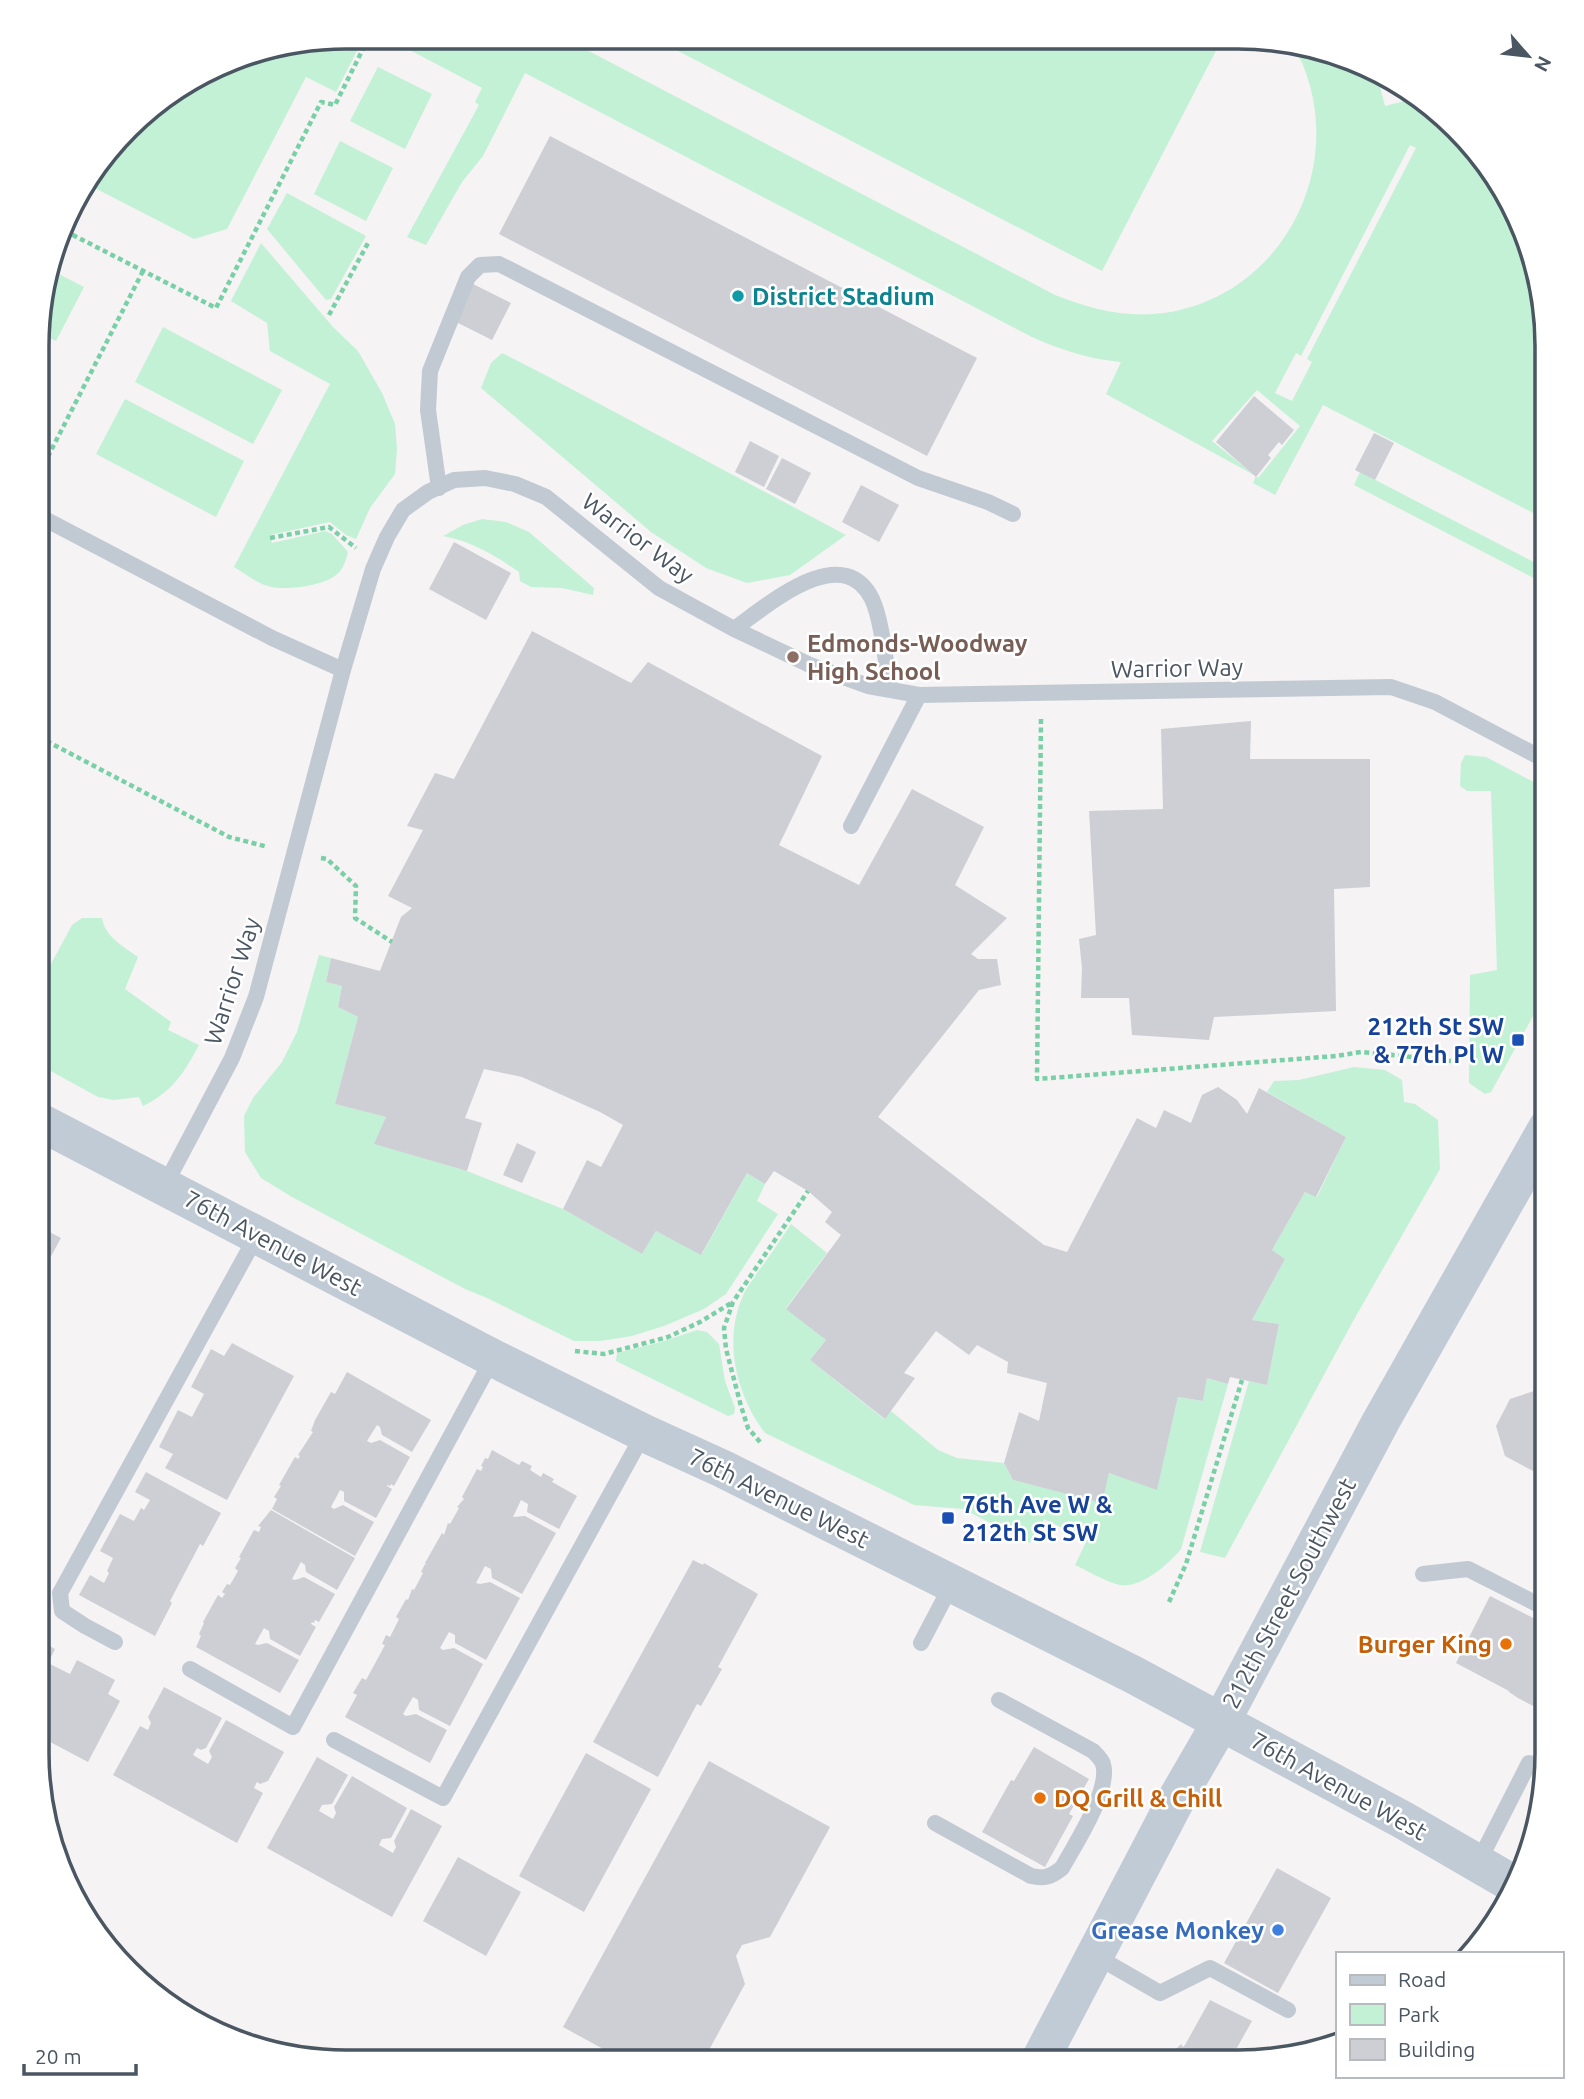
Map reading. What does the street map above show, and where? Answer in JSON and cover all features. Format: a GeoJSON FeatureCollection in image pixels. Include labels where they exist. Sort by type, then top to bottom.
{"type":"FeatureCollection","features":[{"type":"Feature","properties":{"kind":"street","name":"76th Avenue West"},"geometry":{"type":"LineString","coordinates":[[49,1127],[493,1358],[723,1469],[1134,1675],[1506,1880]]}},
{"type":"Feature","properties":{"kind":"street","name":"212th Street Southwest"},"geometry":{"type":"LineString","coordinates":[[1044,2050],[1375,1431],[1535,1149]]}},
{"type":"Feature","properties":{"kind":"lane"},"geometry":{"type":"LineString","coordinates":[[439,488],[429,410],[430,371],[468,276],[480,265],[499,264],[918,478],[988,502],[1013,514]]}},
{"type":"Feature","properties":{"kind":"lane","name":"Warrior Way"},"geometry":{"type":"LineString","coordinates":[[164,1187],[232,1058],[256,997],[343,670],[373,569],[403,510],[428,492],[454,481],[485,478],[515,484],[546,497],[659,588],[734,629],[810,665],[868,686],[919,695],[1391,687],[1435,702],[1535,755]]}},
{"type":"Feature","properties":{"kind":"lane"},"geometry":{"type":"LineString","coordinates":[[49,521],[272,638],[343,670]]}},
{"type":"Feature","properties":{"kind":"lane"},"geometry":{"type":"LineString","coordinates":[[734,629],[809,580],[830,573],[848,577],[861,585],[871,597],[877,613],[890,690]]}},
{"type":"Feature","properties":{"kind":"lane"},"geometry":{"type":"LineString","coordinates":[[850,826],[919,695]]}},
{"type":"Feature","properties":{"kind":"lane"},"geometry":{"type":"LineString","coordinates":[[116,1642],[62,1611],[60,1593],[257,1235]]}},
{"type":"Feature","properties":{"kind":"lane"},"geometry":{"type":"LineString","coordinates":[[190,1669],[293,1727],[493,1358]]}},
{"type":"Feature","properties":{"kind":"lane"},"geometry":{"type":"LineString","coordinates":[[334,1740],[443,1798],[644,1433]]}},
{"type":"Feature","properties":{"kind":"lane"},"geometry":{"type":"LineString","coordinates":[[1423,1574],[1468,1569],[1535,1603]]}},
{"type":"Feature","properties":{"kind":"lane"},"geometry":{"type":"LineString","coordinates":[[921,1643],[952,1584]]}},
{"type":"Feature","properties":{"kind":"lane"},"geometry":{"type":"LineString","coordinates":[[935,1824],[1031,1877],[1044,1879],[1062,1868],[1095,1807],[1103,1782],[1103,1764],[1093,1751],[999,1700]]}},
{"type":"Feature","properties":{"kind":"lane"},"geometry":{"type":"LineString","coordinates":[[1478,1863],[1529,1763]]}},
{"type":"Feature","properties":{"kind":"lane"},"geometry":{"type":"LineString","coordinates":[[1094,1955],[1160,1993],[1210,1968],[1287,2010]]}},
{"type":"Feature","properties":{"kind":"path"},"geometry":{"type":"LineString","coordinates":[[71,234],[216,308],[321,102],[335,105],[363,49]]}},
{"type":"Feature","properties":{"kind":"path"},"geometry":{"type":"LineString","coordinates":[[329,315],[368,243]]}},
{"type":"Feature","properties":{"kind":"path"},"geometry":{"type":"LineString","coordinates":[[49,454],[143,271]]}},
{"type":"Feature","properties":{"kind":"path"},"geometry":{"type":"LineString","coordinates":[[270,538],[329,527],[359,551]]}},
{"type":"Feature","properties":{"kind":"path"},"geometry":{"type":"LineString","coordinates":[[1042,693],[1037,1079],[1361,1052],[1451,1060]]}},
{"type":"Feature","properties":{"kind":"path"},"geometry":{"type":"LineString","coordinates":[[49,742],[229,837],[327,859],[356,886],[355,918],[393,942]]}},
{"type":"Feature","properties":{"kind":"path"},"geometry":{"type":"LineString","coordinates":[[760,1442],[748,1428],[726,1349],[724,1328],[733,1302],[808,1191]]}},
{"type":"Feature","properties":{"kind":"path"},"geometry":{"type":"LineString","coordinates":[[575,1351],[604,1354],[668,1337],[733,1302]]}},
{"type":"Feature","properties":{"kind":"path"},"geometry":{"type":"LineString","coordinates":[[1169,1602],[1186,1564],[1242,1380]]}},
{"type":"Feature","properties":{"kind":"green space"},"geometry":{"type":"Polygon","coordinates":[[[358,49],[336,92],[306,77],[227,229],[194,239],[95,188],[110,165],[136,136],[165,110],[232,72],[288,55],[358,49]]]}},
{"type":"Feature","properties":{"kind":"green space"},"geometry":{"type":"Polygon","coordinates":[[[408,49],[585,49],[1055,295],[1108,311],[1150,314],[1208,301],[1246,278],[1276,248],[1299,212],[1312,171],[1316,128],[1310,85],[1297,55],[1352,72],[1380,86],[1385,106],[1406,101],[1448,136],[1485,181],[1512,232],[1525,269],[1534,327],[1535,514],[1323,405],[1275,495],[1253,483],[1256,476],[1258,478],[1300,426],[1257,390],[1212,441],[1254,475],[1106,394],[1121,362],[1075,353],[1032,337],[525,73],[483,156],[462,182],[426,245],[407,237],[479,105],[475,102],[482,88],[408,49]],[[1410,145],[1301,356],[1296,353],[1275,393],[1292,401],[1312,362],[1307,359],[1416,148],[1410,145]]]}},
{"type":"Feature","properties":{"kind":"green space"},"geometry":{"type":"Polygon","coordinates":[[[674,49],[1217,49],[1102,271],[674,49]]]}},
{"type":"Feature","properties":{"kind":"green space"},"geometry":{"type":"Polygon","coordinates":[[[378,67],[432,94],[405,149],[350,121],[378,67]]]}},
{"type":"Feature","properties":{"kind":"green space"},"geometry":{"type":"Polygon","coordinates":[[[340,141],[393,168],[366,221],[314,194],[340,141]]]}},
{"type":"Feature","properties":{"kind":"green space"},"geometry":{"type":"Polygon","coordinates":[[[287,193],[366,236],[331,299],[326,300],[267,229],[287,193]]]}},
{"type":"Feature","properties":{"kind":"green space"},"geometry":{"type":"Polygon","coordinates":[[[261,243],[333,327],[358,351],[382,393],[395,424],[395,474],[370,508],[356,539],[346,535],[330,522],[270,535],[272,543],[325,531],[332,534],[348,552],[336,575],[323,582],[296,587],[267,586],[234,567],[330,384],[270,351],[267,323],[231,301],[261,243]]]}},
{"type":"Feature","properties":{"kind":"green space"},"geometry":{"type":"Polygon","coordinates":[[[58,274],[84,287],[56,341],[49,338],[58,274]]]}},
{"type":"Feature","properties":{"kind":"green space"},"geometry":{"type":"Polygon","coordinates":[[[163,327],[282,390],[253,444],[135,382],[163,327]]]}},
{"type":"Feature","properties":{"kind":"green space"},"geometry":{"type":"Polygon","coordinates":[[[502,353],[846,535],[790,575],[747,583],[706,568],[651,532],[481,388],[491,363],[502,353]]]}},
{"type":"Feature","properties":{"kind":"green space"},"geometry":{"type":"Polygon","coordinates":[[[125,399],[244,461],[216,517],[96,454],[125,399]]]}},
{"type":"Feature","properties":{"kind":"green space"},"geometry":{"type":"Polygon","coordinates":[[[1360,472],[1535,563],[1535,579],[1354,485],[1360,472]]]}},
{"type":"Feature","properties":{"kind":"green space"},"geometry":{"type":"Polygon","coordinates":[[[482,519],[506,522],[529,532],[594,588],[593,595],[562,588],[531,587],[520,581],[519,572],[492,555],[463,541],[443,536],[482,519]]]}},
{"type":"Feature","properties":{"kind":"green space"},"geometry":{"type":"Polygon","coordinates":[[[1465,755],[1486,757],[1535,783],[1535,1013],[1491,1092],[1485,1094],[1469,1083],[1470,975],[1497,970],[1491,791],[1467,791],[1460,786],[1461,763],[1465,755]]]}},
{"type":"Feature","properties":{"kind":"green space"},"geometry":{"type":"Polygon","coordinates":[[[82,918],[102,918],[111,936],[138,957],[125,989],[171,1022],[168,1030],[199,1045],[177,1080],[143,1106],[139,1097],[114,1100],[98,1097],[49,1070],[49,968],[72,925],[82,918]]]}},
{"type":"Feature","properties":{"kind":"green space"},"geometry":{"type":"Polygon","coordinates":[[[319,955],[331,958],[326,982],[342,986],[338,1007],[358,1017],[335,1104],[386,1117],[375,1144],[467,1171],[563,1209],[642,1254],[656,1231],[702,1254],[747,1173],[765,1184],[757,1201],[778,1214],[726,1294],[704,1309],[632,1336],[600,1341],[574,1341],[465,1289],[261,1178],[245,1152],[244,1116],[253,1098],[282,1062],[297,1032],[319,955]]]}},
{"type":"Feature","properties":{"kind":"green space"},"geometry":{"type":"Polygon","coordinates":[[[1354,1067],[1385,1070],[1402,1080],[1404,1102],[1415,1104],[1438,1120],[1440,1169],[1352,1323],[1225,1558],[1200,1552],[1249,1381],[1267,1385],[1279,1324],[1252,1320],[1285,1259],[1272,1250],[1305,1192],[1317,1197],[1346,1137],[1267,1092],[1274,1081],[1299,1080],[1354,1067]]]}},
{"type":"Feature","properties":{"kind":"green space"},"geometry":{"type":"Polygon","coordinates":[[[791,1224],[827,1253],[786,1308],[826,1340],[810,1360],[884,1419],[891,1411],[938,1450],[957,1458],[1004,1463],[1013,1480],[1101,1502],[1109,1473],[1157,1489],[1178,1397],[1203,1401],[1207,1378],[1228,1384],[1181,1549],[1146,1579],[1129,1585],[1116,1584],[1075,1565],[1087,1540],[1044,1519],[1030,1543],[963,1509],[914,1505],[765,1433],[740,1385],[734,1331],[737,1313],[746,1290],[791,1224]]]}},
{"type":"Feature","properties":{"kind":"green space"},"geometry":{"type":"Polygon","coordinates":[[[697,1330],[707,1332],[719,1344],[725,1381],[735,1408],[734,1414],[728,1416],[616,1361],[617,1353],[697,1330]]]}},
{"type":"Feature","properties":{"kind":"building","name":"District Stadium"},"geometry":{"type":"Polygon","coordinates":[[[550,136],[977,358],[927,456],[499,234],[550,136]]]}},
{"type":"Feature","properties":{"kind":"building"},"geometry":{"type":"Polygon","coordinates":[[[473,284],[511,303],[492,340],[454,321],[473,284]]]}},
{"type":"Feature","properties":{"kind":"building"},"geometry":{"type":"Polygon","coordinates":[[[1254,396],[1294,430],[1282,445],[1279,442],[1268,455],[1271,458],[1256,477],[1216,442],[1254,396]]]}},
{"type":"Feature","properties":{"kind":"building"},"geometry":{"type":"Polygon","coordinates":[[[1374,433],[1394,443],[1375,480],[1355,470],[1374,433]]]}},
{"type":"Feature","properties":{"kind":"building"},"geometry":{"type":"Polygon","coordinates":[[[750,441],[779,456],[764,487],[735,472],[750,441]]]}},
{"type":"Feature","properties":{"kind":"building"},"geometry":{"type":"Polygon","coordinates":[[[782,458],[811,473],[795,504],[766,489],[782,458]]]}},
{"type":"Feature","properties":{"kind":"building"},"geometry":{"type":"Polygon","coordinates":[[[861,485],[899,505],[879,542],[842,522],[861,485]]]}},
{"type":"Feature","properties":{"kind":"building"},"geometry":{"type":"Polygon","coordinates":[[[454,542],[511,573],[486,620],[429,589],[454,542]]]}},
{"type":"Feature","properties":{"kind":"building"},"geometry":{"type":"Polygon","coordinates":[[[532,631],[631,683],[648,662],[822,756],[779,845],[859,885],[912,789],[984,827],[955,885],[1007,918],[971,954],[978,959],[997,959],[1001,985],[979,990],[878,1117],[1044,1245],[1067,1252],[1137,1118],[1156,1128],[1164,1110],[1191,1123],[1202,1095],[1218,1087],[1237,1100],[1247,1114],[1259,1088],[1346,1137],[1316,1197],[1305,1192],[1272,1250],[1285,1259],[1252,1320],[1279,1324],[1267,1385],[1230,1377],[1228,1384],[1207,1378],[1203,1401],[1178,1397],[1157,1490],[1109,1473],[1102,1503],[1013,1480],[1004,1463],[1019,1412],[1039,1421],[1047,1383],[1007,1373],[1008,1362],[977,1345],[969,1355],[936,1331],[904,1373],[915,1378],[885,1419],[810,1360],[826,1340],[786,1309],[841,1235],[825,1222],[832,1212],[808,1191],[774,1171],[765,1184],[747,1173],[701,1255],[656,1231],[642,1254],[563,1209],[587,1160],[601,1167],[623,1125],[600,1112],[522,1077],[484,1069],[465,1118],[482,1123],[467,1171],[374,1144],[386,1117],[335,1104],[358,1017],[338,1007],[342,986],[326,982],[331,958],[380,971],[401,917],[412,908],[388,896],[423,830],[407,826],[435,773],[454,779],[532,631]]]}},
{"type":"Feature","properties":{"kind":"building"},"geometry":{"type":"Polygon","coordinates":[[[1251,721],[1250,759],[1370,759],[1370,887],[1334,889],[1336,1011],[1214,1017],[1209,1040],[1132,1035],[1129,998],[1081,998],[1079,939],[1096,935],[1089,811],[1163,809],[1161,729],[1251,721]]]}},
{"type":"Feature","properties":{"kind":"building"},"geometry":{"type":"Polygon","coordinates":[[[517,1143],[536,1152],[522,1183],[503,1175],[517,1143]]]}},
{"type":"Feature","properties":{"kind":"building"},"geometry":{"type":"Polygon","coordinates":[[[49,1232],[61,1238],[49,1260],[49,1232]]]}},
{"type":"Feature","properties":{"kind":"building"},"geometry":{"type":"Polygon","coordinates":[[[232,1343],[294,1376],[227,1500],[165,1468],[173,1454],[159,1447],[178,1410],[192,1417],[204,1394],[191,1387],[211,1349],[224,1356],[232,1343]]]}},
{"type":"Feature","properties":{"kind":"building"},"geometry":{"type":"Polygon","coordinates":[[[347,1372],[431,1420],[412,1452],[382,1435],[377,1425],[367,1441],[371,1443],[380,1440],[410,1457],[394,1486],[387,1485],[392,1489],[376,1518],[344,1501],[344,1492],[340,1490],[331,1507],[334,1509],[343,1505],[374,1522],[355,1556],[272,1509],[277,1499],[274,1497],[281,1486],[279,1485],[295,1457],[298,1459],[300,1456],[298,1455],[313,1432],[311,1431],[315,1420],[331,1392],[335,1394],[347,1372]]]}},
{"type":"Feature","properties":{"kind":"building"},"geometry":{"type":"Polygon","coordinates":[[[1535,1391],[1533,1471],[1505,1456],[1496,1426],[1510,1399],[1535,1391]]]}},
{"type":"Feature","properties":{"kind":"building"},"geometry":{"type":"Polygon","coordinates":[[[492,1450],[519,1465],[522,1461],[532,1466],[530,1470],[541,1477],[543,1473],[554,1479],[552,1482],[577,1496],[559,1529],[527,1512],[528,1504],[521,1500],[513,1517],[525,1516],[556,1533],[522,1594],[492,1578],[491,1569],[485,1566],[476,1583],[490,1582],[520,1598],[486,1660],[455,1643],[455,1635],[449,1632],[440,1648],[454,1648],[483,1664],[450,1726],[419,1710],[418,1700],[413,1697],[403,1714],[416,1714],[447,1730],[430,1763],[345,1717],[357,1695],[353,1693],[362,1678],[366,1680],[385,1645],[382,1644],[386,1635],[390,1637],[399,1619],[396,1617],[423,1573],[421,1572],[425,1564],[427,1565],[425,1563],[464,1499],[462,1497],[477,1469],[481,1471],[485,1458],[488,1459],[492,1450]]]}},
{"type":"Feature","properties":{"kind":"building"},"geometry":{"type":"Polygon","coordinates":[[[146,1472],[221,1513],[203,1546],[200,1544],[155,1636],[79,1595],[90,1575],[104,1583],[113,1558],[100,1551],[120,1514],[134,1521],[141,1508],[144,1510],[150,1500],[135,1492],[146,1472]]]}},
{"type":"Feature","properties":{"kind":"building"},"geometry":{"type":"Polygon","coordinates":[[[271,1510],[355,1558],[337,1590],[306,1572],[305,1565],[301,1562],[292,1579],[304,1577],[335,1594],[319,1622],[312,1622],[316,1627],[300,1656],[270,1639],[269,1631],[264,1628],[255,1644],[267,1643],[299,1660],[280,1693],[196,1647],[203,1622],[218,1595],[222,1598],[225,1594],[222,1592],[227,1584],[230,1585],[238,1571],[235,1568],[241,1558],[239,1557],[254,1530],[259,1532],[261,1527],[258,1526],[271,1510]]]}},
{"type":"Feature","properties":{"kind":"building"},"geometry":{"type":"Polygon","coordinates":[[[693,1560],[703,1565],[704,1563],[758,1594],[718,1667],[722,1669],[701,1706],[697,1704],[658,1777],[593,1742],[693,1560]]]}},
{"type":"Feature","properties":{"kind":"building","name":"Burger King"},"geometry":{"type":"Polygon","coordinates":[[[1490,1596],[1535,1619],[1535,1707],[1456,1663],[1490,1596]]]}},
{"type":"Feature","properties":{"kind":"building"},"geometry":{"type":"Polygon","coordinates":[[[49,1646],[55,1649],[49,1661],[49,1646]]]}},
{"type":"Feature","properties":{"kind":"building"},"geometry":{"type":"Polygon","coordinates":[[[77,1660],[115,1680],[108,1694],[120,1701],[88,1762],[49,1741],[49,1664],[70,1674],[77,1660]]]}},
{"type":"Feature","properties":{"kind":"building"},"geometry":{"type":"Polygon","coordinates":[[[164,1687],[222,1718],[206,1748],[197,1748],[193,1755],[208,1764],[212,1757],[209,1751],[226,1720],[284,1752],[268,1781],[260,1784],[257,1782],[254,1788],[263,1793],[237,1843],[113,1775],[140,1726],[148,1730],[151,1723],[148,1717],[164,1687]]]}},
{"type":"Feature","properties":{"kind":"building","name":"DQ Grill & Chill"},"geometry":{"type":"Polygon","coordinates":[[[1034,1747],[1089,1779],[1069,1814],[1073,1816],[1045,1867],[982,1832],[1011,1780],[1014,1781],[1034,1747]]]}},
{"type":"Feature","properties":{"kind":"building"},"geometry":{"type":"Polygon","coordinates":[[[586,1753],[651,1789],[584,1912],[519,1876],[586,1753]]]}},
{"type":"Feature","properties":{"kind":"building"},"geometry":{"type":"Polygon","coordinates":[[[317,1757],[348,1775],[332,1804],[322,1805],[319,1811],[333,1819],[336,1813],[334,1807],[352,1776],[407,1808],[391,1838],[382,1839],[379,1845],[393,1853],[396,1847],[394,1841],[411,1809],[442,1826],[392,1917],[267,1848],[317,1757]]]}},
{"type":"Feature","properties":{"kind":"building"},"geometry":{"type":"Polygon","coordinates":[[[709,1761],[830,1827],[770,1937],[742,1945],[736,1956],[745,1984],[709,2050],[605,2050],[563,2027],[709,1761]]]}},
{"type":"Feature","properties":{"kind":"building"},"geometry":{"type":"Polygon","coordinates":[[[458,1857],[521,1892],[486,1956],[423,1921],[458,1857]]]}},
{"type":"Feature","properties":{"kind":"building","name":"Grease Monkey"},"geometry":{"type":"Polygon","coordinates":[[[1277,1868],[1331,1898],[1278,1993],[1224,1963],[1277,1868]]]}},
{"type":"Feature","properties":{"kind":"building"},"geometry":{"type":"Polygon","coordinates":[[[1210,2000],[1252,2021],[1236,2050],[1175,2050],[1181,2044],[1183,2047],[1210,2000]]]}},
{"type":"Feature","properties":{"kind":"place","name":"District Stadium"},"geometry":{"type":"Point","coordinates":[738,296]}},
{"type":"Feature","properties":{"kind":"place","name":"Edmonds-Woodway High School"},"geometry":{"type":"Point","coordinates":[793,657]}},
{"type":"Feature","properties":{"kind":"place","name":"212th St SW & 77th Pl W"},"geometry":{"type":"Point","coordinates":[1518,1040]}},
{"type":"Feature","properties":{"kind":"place","name":"76th Ave W & 212th St SW"},"geometry":{"type":"Point","coordinates":[948,1518]}},
{"type":"Feature","properties":{"kind":"place","name":"Burger King"},"geometry":{"type":"Point","coordinates":[1506,1644]}},
{"type":"Feature","properties":{"kind":"place","name":"DQ Grill & Chill"},"geometry":{"type":"Point","coordinates":[1040,1798]}},
{"type":"Feature","properties":{"kind":"place","name":"Grease Monkey"},"geometry":{"type":"Point","coordinates":[1278,1930]}}]}
